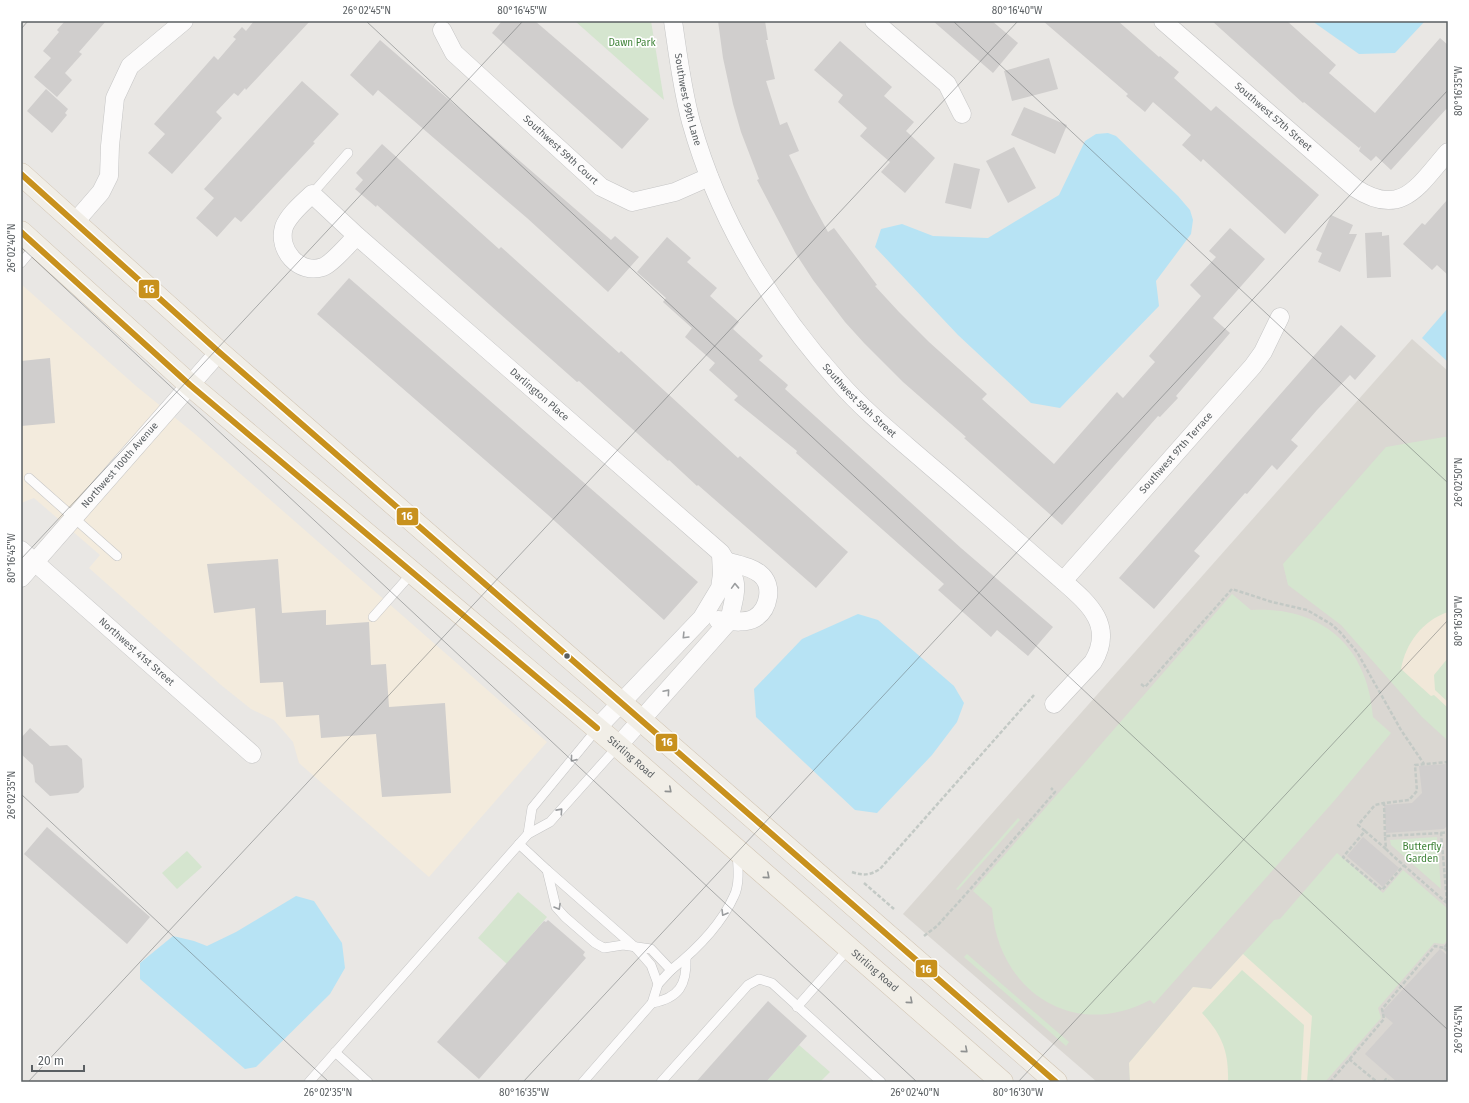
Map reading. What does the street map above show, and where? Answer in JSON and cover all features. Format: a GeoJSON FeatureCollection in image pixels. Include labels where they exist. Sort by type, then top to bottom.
{"type":"FeatureCollection","features":[{"type":"Feature","properties":{"kind":"main road"},"geometry":{"type":"LineString","coordinates":[[21,174],[219,352],[641,722],[1056,1082]]}},
{"type":"Feature","properties":{"kind":"main road","name":"Stirling Road"},"geometry":{"type":"LineString","coordinates":[[28,238],[190,385],[412,574],[618,746],[1002,1082]]}},
{"type":"Feature","properties":{"kind":"main road"},"geometry":{"type":"LineString","coordinates":[[849,948],[872,922]]}},
{"type":"Feature","properties":{"kind":"street"},"geometry":{"type":"LineString","coordinates":[[75,222],[101,192],[109,176],[110,146],[115,98],[130,66],[184,21]]}},
{"type":"Feature","properties":{"kind":"street","name":"Southwest 99th Lane"},"geometry":{"type":"LineString","coordinates":[[673,21],[679,66],[691,122],[709,177]]}},
{"type":"Feature","properties":{"kind":"street"},"geometry":{"type":"LineString","coordinates":[[874,21],[947,84],[962,114]]}},
{"type":"Feature","properties":{"kind":"street","name":"Southwest 57th Street"},"geometry":{"type":"LineString","coordinates":[[1163,21],[1355,188],[1376,199],[1389,201],[1398,200],[1412,192],[1448,152]]}},
{"type":"Feature","properties":{"kind":"street","name":"Southwest 59th Court"},"geometry":{"type":"LineString","coordinates":[[442,30],[454,53],[601,187],[632,202],[676,192],[709,177]]}},
{"type":"Feature","properties":{"kind":"street","name":"Southwest 59th Street"},"geometry":{"type":"LineString","coordinates":[[709,177],[733,230],[759,277],[783,312],[839,382],[874,417],[1063,581],[1086,602],[1094,612],[1099,622],[1101,642],[1098,654],[1093,662],[1054,704]]}},
{"type":"Feature","properties":{"kind":"street"},"geometry":{"type":"LineString","coordinates":[[312,194],[291,216],[284,227],[283,243],[293,260],[307,268],[324,266],[357,236]]}},
{"type":"Feature","properties":{"kind":"street","name":"Darlington Place"},"geometry":{"type":"LineString","coordinates":[[312,194],[357,236],[723,557],[733,572],[736,584],[729,621]]}},
{"type":"Feature","properties":{"kind":"street","name":"Southwest 97th Terrace"},"geometry":{"type":"LineString","coordinates":[[1063,581],[1253,366],[1263,352],[1280,317]]}},
{"type":"Feature","properties":{"kind":"street","name":"Northwest 100th Avenue"},"geometry":{"type":"LineString","coordinates":[[21,578],[219,352]]}},
{"type":"Feature","properties":{"kind":"street","name":"Northwest 41st Street"},"geometry":{"type":"LineString","coordinates":[[21,550],[252,754]]}},
{"type":"Feature","properties":{"kind":"street"},"geometry":{"type":"LineString","coordinates":[[597,728],[702,618],[720,588],[723,557],[750,568],[762,575],[768,587],[768,599],[763,610],[755,618],[743,621],[729,621],[702,618]]}},
{"type":"Feature","properties":{"kind":"street"},"geometry":{"type":"LineString","coordinates":[[618,746],[641,722],[729,621]]}},
{"type":"Feature","properties":{"kind":"street"},"geometry":{"type":"LineString","coordinates":[[667,655],[693,655],[697,658]]}},
{"type":"Feature","properties":{"kind":"lane"},"geometry":{"type":"LineString","coordinates":[[312,194],[348,153]]}},
{"type":"Feature","properties":{"kind":"lane"},"geometry":{"type":"LineString","coordinates":[[21,263],[28,238]]}},
{"type":"Feature","properties":{"kind":"lane"},"geometry":{"type":"LineString","coordinates":[[29,478],[75,517],[117,556]]}},
{"type":"Feature","properties":{"kind":"lane"},"geometry":{"type":"LineString","coordinates":[[373,617],[412,574]]}},
{"type":"Feature","properties":{"kind":"lane"},"geometry":{"type":"LineString","coordinates":[[528,834],[532,808],[597,728]]}},
{"type":"Feature","properties":{"kind":"lane"},"geometry":{"type":"LineString","coordinates":[[309,1082],[528,834],[550,822],[618,746]]}},
{"type":"Feature","properties":{"kind":"lane"},"geometry":{"type":"LineString","coordinates":[[519,844],[637,949],[651,965],[658,984]]}},
{"type":"Feature","properties":{"kind":"lane"},"geometry":{"type":"LineString","coordinates":[[583,1082],[652,1002],[658,984],[671,970],[686,958],[715,927],[735,895],[738,869],[737,850]]}},
{"type":"Feature","properties":{"kind":"lane"},"geometry":{"type":"LineString","coordinates":[[547,870],[556,907],[565,917],[595,943],[604,948],[623,945],[637,949],[651,950],[671,970]]}},
{"type":"Feature","properties":{"kind":"lane"},"geometry":{"type":"LineString","coordinates":[[798,1007],[849,948]]}},
{"type":"Feature","properties":{"kind":"lane"},"geometry":{"type":"LineString","coordinates":[[652,1002],[664,1000],[678,992],[686,974],[686,958]]}},
{"type":"Feature","properties":{"kind":"lane"},"geometry":{"type":"LineString","coordinates":[[661,1082],[748,985],[759,979],[772,984],[881,1082]]}},
{"type":"Feature","properties":{"kind":"lane"},"geometry":{"type":"LineString","coordinates":[[335,1052],[368,1082]]}},
{"type":"Feature","properties":{"kind":"path"},"geometry":{"type":"LineString","coordinates":[[1141,684],[1145,687],[1232,589],[1272,602],[1307,610],[1331,624],[1357,652],[1401,730],[1424,764]]}},
{"type":"Feature","properties":{"kind":"path"},"geometry":{"type":"LineString","coordinates":[[852,872],[865,875],[873,874],[880,869],[1034,695]]}},
{"type":"Feature","properties":{"kind":"path"},"geometry":{"type":"LineString","coordinates":[[1448,762],[1415,765],[1417,791],[1409,800],[1375,805],[1358,825],[1448,902]]}},
{"type":"Feature","properties":{"kind":"path"},"geometry":{"type":"LineString","coordinates":[[924,936],[937,926],[1050,798],[1055,792],[1050,788]]}},
{"type":"Feature","properties":{"kind":"path"},"geometry":{"type":"LineString","coordinates":[[1384,803],[1386,849]]}},
{"type":"Feature","properties":{"kind":"path"},"geometry":{"type":"LineString","coordinates":[[1365,831],[1343,857],[1382,890],[1404,865]]}},
{"type":"Feature","properties":{"kind":"path"},"geometry":{"type":"LineString","coordinates":[[1386,836],[1448,832]]}},
{"type":"Feature","properties":{"kind":"path"},"geometry":{"type":"LineString","coordinates":[[1441,833],[1448,902]]}},
{"type":"Feature","properties":{"kind":"path"},"geometry":{"type":"LineString","coordinates":[[864,883],[894,909]]}},
{"type":"Feature","properties":{"kind":"path"},"geometry":{"type":"LineString","coordinates":[[1444,948],[1448,943]]}},
{"type":"Feature","properties":{"kind":"path"},"geometry":{"type":"LineString","coordinates":[[1330,1082],[1384,1019],[1382,1009],[1435,946],[1444,948],[1448,952]]}},
{"type":"Feature","properties":{"kind":"path"},"geometry":{"type":"LineString","coordinates":[[1350,1059],[1377,1082]]}},
{"type":"Feature","properties":{"kind":"path"},"geometry":{"type":"LineString","coordinates":[[1384,1082],[1386,1079],[1390,1082]]}},
{"type":"Feature","properties":{"kind":"shaded area"},"geometry":{"type":"Polygon","coordinates":[[[21,284],[136,386],[195,434],[547,742],[429,877],[299,763],[293,742],[274,720],[251,709],[221,685],[89,568],[100,555],[34,498],[21,503],[21,284]]]}},
{"type":"Feature","properties":{"kind":"shaded area"},"geometry":{"type":"Polygon","coordinates":[[[1412,339],[1448,371],[1448,1082],[1097,1082],[903,914],[1412,339]]]}},
{"type":"Feature","properties":{"kind":"green space","name":"Dawn Park"},"geometry":{"type":"Polygon","coordinates":[[[575,21],[651,21],[664,100],[575,21]]]}},
{"type":"Feature","properties":{"kind":"green space"},"geometry":{"type":"Polygon","coordinates":[[[1448,437],[1448,743],[1446,739],[1422,717],[1341,625],[1288,585],[1283,564],[1386,447],[1448,437]]]}},
{"type":"Feature","properties":{"kind":"green space"},"geometry":{"type":"Polygon","coordinates":[[[1232,594],[1251,610],[1276,611],[1299,615],[1319,623],[1336,635],[1351,651],[1362,670],[1369,692],[1373,717],[1391,733],[1334,801],[1154,1004],[1150,1000],[1122,1011],[1094,1015],[1068,1011],[1045,1000],[1025,984],[1009,963],[997,937],[992,908],[973,891],[1232,594]]]}},
{"type":"Feature","properties":{"kind":"green space"},"geometry":{"type":"Polygon","coordinates":[[[1018,818],[1020,820],[958,890],[956,889],[1018,818]]]}},
{"type":"Feature","properties":{"kind":"green space","name":"Butterfly Garden"},"geometry":{"type":"Polygon","coordinates":[[[1437,837],[1441,889],[1391,845],[1390,840],[1437,837]]]}},
{"type":"Feature","properties":{"kind":"green space"},"geometry":{"type":"Polygon","coordinates":[[[187,851],[202,867],[177,889],[162,873],[187,851]]]}},
{"type":"Feature","properties":{"kind":"green space"},"geometry":{"type":"Polygon","coordinates":[[[1337,853],[1383,893],[1403,870],[1448,909],[1448,939],[1444,944],[1434,943],[1378,1008],[1381,1018],[1325,1082],[1130,1082],[1129,1063],[1193,987],[1211,989],[1274,920],[1280,919],[1337,853]]]}},
{"type":"Feature","properties":{"kind":"green space"},"geometry":{"type":"Polygon","coordinates":[[[518,892],[547,917],[507,964],[478,938],[518,892]]]}},
{"type":"Feature","properties":{"kind":"green space"},"geometry":{"type":"Polygon","coordinates":[[[967,954],[1069,1042],[1066,1046],[964,957],[967,954]]]}},
{"type":"Feature","properties":{"kind":"green space"},"geometry":{"type":"Polygon","coordinates":[[[799,1045],[830,1072],[820,1082],[766,1082],[799,1045]]]}},
{"type":"Feature","properties":{"kind":"sand"},"geometry":{"type":"Polygon","coordinates":[[[1448,612],[1448,658],[1434,675],[1435,690],[1448,702],[1448,708],[1434,695],[1431,696],[1401,669],[1407,650],[1417,634],[1430,621],[1448,612]]]}},
{"type":"Feature","properties":{"kind":"sand"},"geometry":{"type":"Polygon","coordinates":[[[1243,954],[1312,1016],[1307,1082],[1301,1082],[1304,1025],[1242,970],[1202,1013],[1215,1029],[1223,1044],[1227,1061],[1228,1082],[1130,1082],[1129,1063],[1193,987],[1211,989],[1243,954]]]}},
{"type":"Feature","properties":{"kind":"water"},"geometry":{"type":"Polygon","coordinates":[[[1312,21],[1425,21],[1395,53],[1359,54],[1312,21]]]}},
{"type":"Feature","properties":{"kind":"water"},"geometry":{"type":"Polygon","coordinates":[[[1108,133],[1116,136],[1178,196],[1190,210],[1193,220],[1191,234],[1156,281],[1159,306],[1060,408],[1031,403],[958,335],[875,247],[881,229],[902,224],[933,236],[988,238],[1059,195],[1085,141],[1096,134],[1108,133]]]}},
{"type":"Feature","properties":{"kind":"water"},"geometry":{"type":"Polygon","coordinates":[[[1448,308],[1448,362],[1422,338],[1448,308]]]}},
{"type":"Feature","properties":{"kind":"water"},"geometry":{"type":"Polygon","coordinates":[[[858,614],[878,620],[954,686],[964,703],[957,722],[932,755],[877,813],[855,810],[756,717],[754,689],[802,639],[858,614]]]}},
{"type":"Feature","properties":{"kind":"water"},"geometry":{"type":"Polygon","coordinates":[[[296,896],[314,901],[342,943],[345,968],[330,994],[256,1067],[245,1069],[140,979],[140,963],[173,936],[207,946],[236,932],[296,896]]]}},
{"type":"Feature","properties":{"kind":"building"},"geometry":{"type":"Polygon","coordinates":[[[65,21],[106,21],[79,52],[82,54],[65,73],[72,80],[57,97],[34,77],[51,58],[43,51],[59,32],[57,30],[65,21]]]}},
{"type":"Feature","properties":{"kind":"building"},"geometry":{"type":"Polygon","coordinates":[[[254,21],[310,21],[246,90],[245,88],[238,96],[234,93],[216,112],[222,118],[172,174],[148,153],[165,134],[154,124],[214,56],[218,60],[236,39],[233,37],[242,27],[246,31],[254,21]]]}},
{"type":"Feature","properties":{"kind":"building"},"geometry":{"type":"Polygon","coordinates":[[[502,21],[535,21],[649,119],[622,149],[492,33],[502,21]]]}},
{"type":"Feature","properties":{"kind":"building"},"geometry":{"type":"Polygon","coordinates":[[[718,21],[765,21],[768,40],[766,40],[775,79],[766,81],[780,125],[787,122],[799,151],[789,155],[828,232],[834,228],[877,285],[875,286],[899,312],[929,342],[987,394],[982,399],[1054,464],[1117,392],[1123,398],[1155,362],[1149,356],[1201,296],[1190,285],[1216,257],[1209,251],[1230,228],[1265,259],[1213,318],[1230,333],[1176,396],[1178,398],[1160,417],[1158,416],[1062,525],[964,438],[966,437],[903,382],[845,322],[813,280],[796,254],[757,180],[759,179],[741,132],[733,104],[723,58],[718,21]]]}},
{"type":"Feature","properties":{"kind":"building"},"geometry":{"type":"Polygon","coordinates":[[[933,21],[992,21],[1018,43],[993,73],[933,21]]]}},
{"type":"Feature","properties":{"kind":"building"},"geometry":{"type":"Polygon","coordinates":[[[1043,21],[1118,21],[1159,57],[1160,56],[1179,72],[1174,78],[1211,111],[1216,106],[1319,195],[1285,234],[1203,159],[1201,162],[1182,145],[1191,135],[1153,102],[1145,112],[1126,96],[1128,94],[1043,21]]]}},
{"type":"Feature","properties":{"kind":"building"},"geometry":{"type":"Polygon","coordinates":[[[1212,21],[1287,21],[1336,65],[1329,73],[1375,113],[1440,38],[1448,45],[1448,107],[1391,170],[1376,156],[1371,161],[1359,151],[1361,146],[1359,148],[1304,102],[1303,103],[1212,21]]]}},
{"type":"Feature","properties":{"kind":"building"},"geometry":{"type":"Polygon","coordinates":[[[380,40],[611,240],[615,236],[639,257],[608,292],[527,218],[378,90],[373,96],[350,75],[380,40]]]}},
{"type":"Feature","properties":{"kind":"building"},"geometry":{"type":"Polygon","coordinates":[[[840,41],[892,87],[884,96],[914,122],[906,131],[935,158],[905,193],[881,172],[890,162],[860,136],[867,128],[838,102],[843,95],[814,70],[840,41]]]}},
{"type":"Feature","properties":{"kind":"building"},"geometry":{"type":"Polygon","coordinates":[[[1049,58],[1058,89],[1012,101],[1004,71],[1049,58]]]}},
{"type":"Feature","properties":{"kind":"building"},"geometry":{"type":"Polygon","coordinates":[[[302,81],[339,114],[313,142],[315,143],[241,222],[235,217],[217,237],[196,218],[214,198],[204,189],[302,81]]]}},
{"type":"Feature","properties":{"kind":"building"},"geometry":{"type":"Polygon","coordinates":[[[46,89],[68,109],[65,113],[67,115],[52,133],[27,111],[46,89]]]}},
{"type":"Feature","properties":{"kind":"building"},"geometry":{"type":"Polygon","coordinates":[[[1024,107],[1067,125],[1055,154],[1011,135],[1024,107]]]}},
{"type":"Feature","properties":{"kind":"building"},"geometry":{"type":"Polygon","coordinates":[[[382,144],[499,249],[501,247],[619,353],[621,351],[738,458],[740,456],[848,552],[816,588],[698,485],[697,486],[669,460],[668,461],[579,381],[577,382],[377,205],[376,207],[355,189],[363,180],[356,173],[382,144]]]}},
{"type":"Feature","properties":{"kind":"building"},"geometry":{"type":"Polygon","coordinates":[[[1014,147],[1036,188],[1008,203],[986,161],[1014,147]]]}},
{"type":"Feature","properties":{"kind":"building"},"geometry":{"type":"Polygon","coordinates":[[[954,163],[980,169],[971,209],[945,203],[954,163]]]}},
{"type":"Feature","properties":{"kind":"building"},"geometry":{"type":"Polygon","coordinates":[[[1448,199],[1448,275],[1437,265],[1432,270],[1403,244],[1422,223],[1425,225],[1448,199]]]}},
{"type":"Feature","properties":{"kind":"building"},"geometry":{"type":"Polygon","coordinates":[[[1331,215],[1353,225],[1349,234],[1357,234],[1340,272],[1318,262],[1322,253],[1316,250],[1331,215]]]}},
{"type":"Feature","properties":{"kind":"building"},"geometry":{"type":"Polygon","coordinates":[[[1382,232],[1382,236],[1389,235],[1391,277],[1367,278],[1365,233],[1382,232]]]}},
{"type":"Feature","properties":{"kind":"building"},"geometry":{"type":"Polygon","coordinates":[[[667,237],[691,258],[687,262],[717,288],[710,296],[739,322],[733,329],[763,356],[759,360],[788,385],[785,389],[961,548],[1053,627],[1028,656],[997,630],[991,637],[938,590],[944,584],[796,453],[797,451],[734,400],[738,396],[709,370],[715,363],[685,337],[692,328],[663,302],[666,298],[637,272],[667,237]]]}},
{"type":"Feature","properties":{"kind":"building"},"geometry":{"type":"Polygon","coordinates":[[[349,278],[698,582],[664,620],[547,514],[317,314],[349,278]]]}},
{"type":"Feature","properties":{"kind":"building"},"geometry":{"type":"Polygon","coordinates":[[[1341,325],[1376,356],[1355,380],[1350,375],[1317,410],[1291,440],[1298,446],[1277,470],[1272,465],[1247,494],[1245,493],[1194,551],[1200,556],[1154,609],[1119,578],[1341,325]]]}},
{"type":"Feature","properties":{"kind":"building"},"geometry":{"type":"Polygon","coordinates":[[[50,358],[55,423],[21,426],[21,361],[50,358]]]}},
{"type":"Feature","properties":{"kind":"building"},"geometry":{"type":"Polygon","coordinates":[[[278,559],[282,613],[326,610],[326,625],[369,622],[371,665],[386,664],[389,707],[445,703],[451,793],[382,797],[376,734],[321,738],[319,715],[286,717],[283,682],[260,683],[255,608],[214,613],[207,564],[278,559]]]}},
{"type":"Feature","properties":{"kind":"building"},"geometry":{"type":"Polygon","coordinates":[[[30,728],[50,746],[67,745],[82,759],[84,787],[78,793],[50,796],[35,782],[33,765],[21,754],[21,738],[30,728]]]}},
{"type":"Feature","properties":{"kind":"building"},"geometry":{"type":"Polygon","coordinates":[[[1446,764],[1448,825],[1444,829],[1386,833],[1384,805],[1412,803],[1422,793],[1419,766],[1446,764]]]}},
{"type":"Feature","properties":{"kind":"building"},"geometry":{"type":"Polygon","coordinates":[[[47,827],[150,917],[127,944],[24,854],[47,827]]]}},
{"type":"Feature","properties":{"kind":"building"},"geometry":{"type":"Polygon","coordinates":[[[1363,837],[1399,868],[1383,887],[1347,856],[1363,837]]]}},
{"type":"Feature","properties":{"kind":"building"},"geometry":{"type":"Polygon","coordinates":[[[548,920],[585,952],[583,955],[586,958],[479,1079],[437,1042],[544,921],[546,922],[548,920]]]}},
{"type":"Feature","properties":{"kind":"building"},"geometry":{"type":"Polygon","coordinates":[[[1440,949],[1448,956],[1448,1082],[1397,1082],[1365,1054],[1393,1023],[1381,1013],[1440,949]]]}},
{"type":"Feature","properties":{"kind":"building"},"geometry":{"type":"Polygon","coordinates":[[[768,1001],[807,1036],[766,1082],[696,1082],[768,1001]]]}},
{"type":"Feature","properties":{"kind":"transit line","name":"16"},"geometry":{"type":"LineString","coordinates":[[21,174],[219,352],[1056,1082]]}},
{"type":"Feature","properties":{"kind":"transit line","name":"16"},"geometry":{"type":"LineString","coordinates":[[21,232],[190,385],[597,728]]}}]}
